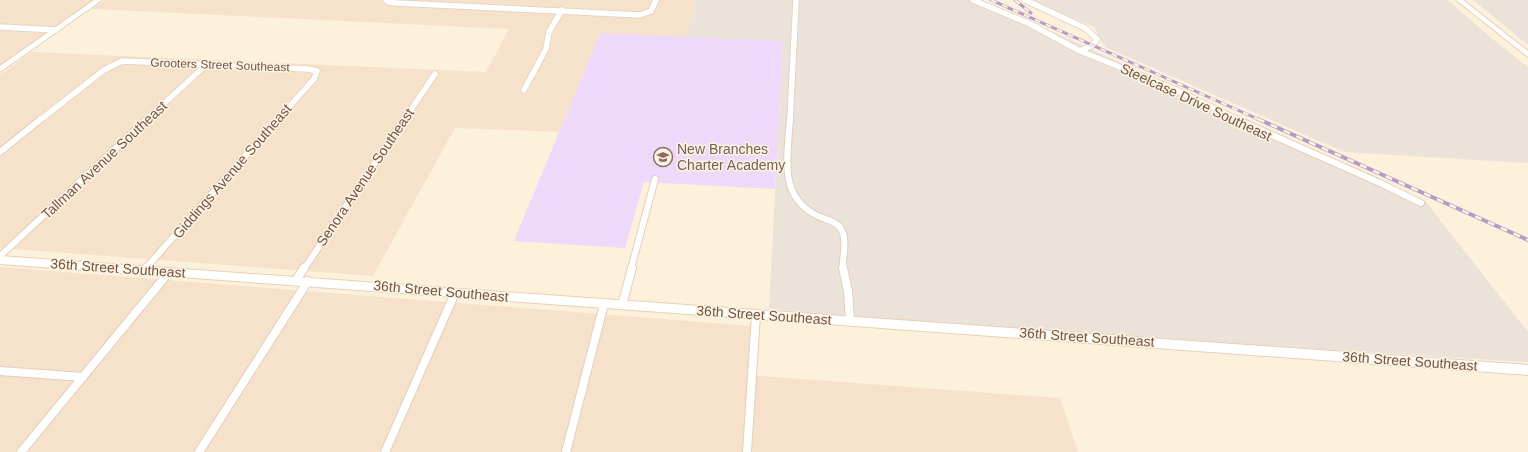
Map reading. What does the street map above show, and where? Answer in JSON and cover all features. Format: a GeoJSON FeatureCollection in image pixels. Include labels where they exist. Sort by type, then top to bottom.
{"type":"FeatureCollection","features":[{"type":"Feature","properties":{"kind":"street"},"geometry":{"type":"LineString","coordinates":[[0,70],[99,0]]}},
{"type":"Feature","properties":{"kind":"street"},"geometry":{"type":"LineString","coordinates":[[387,1],[648,14],[653,10],[656,0]]}},
{"type":"Feature","properties":{"kind":"street"},"geometry":{"type":"LineString","coordinates":[[796,0],[794,6],[786,175],[793,196],[816,215],[838,226],[841,230],[843,237],[843,265],[850,320]]}},
{"type":"Feature","properties":{"kind":"street","name":"Steelcase Drive Southeast"},"geometry":{"type":"LineString","coordinates":[[973,0],[1030,24],[1080,51],[1174,89],[1259,131],[1380,183],[1421,203]]}},
{"type":"Feature","properties":{"kind":"street"},"geometry":{"type":"LineString","coordinates":[[1025,0],[1085,28],[1093,34],[1096,39],[1093,45],[1080,51]]}},
{"type":"Feature","properties":{"kind":"street"},"geometry":{"type":"LineString","coordinates":[[1459,0],[1528,55]]}},
{"type":"Feature","properties":{"kind":"street"},"geometry":{"type":"LineString","coordinates":[[524,90],[546,49],[549,32],[562,10]]}},
{"type":"Feature","properties":{"kind":"street"},"geometry":{"type":"LineString","coordinates":[[0,27],[56,30]]}},
{"type":"Feature","properties":{"kind":"street","name":"Grooters Street Southeast"},"geometry":{"type":"LineString","coordinates":[[0,152],[104,70],[122,61],[308,68],[317,71]]}},
{"type":"Feature","properties":{"kind":"street","name":"Tallman Avenue Southeast"},"geometry":{"type":"LineString","coordinates":[[0,256],[208,64]]}},
{"type":"Feature","properties":{"kind":"street","name":"Giddings Avenue Southeast"},"geometry":{"type":"LineString","coordinates":[[144,270],[314,79],[317,71]]}},
{"type":"Feature","properties":{"kind":"street","name":"Senora Avenue Southeast"},"geometry":{"type":"LineString","coordinates":[[296,280],[435,74]]}},
{"type":"Feature","properties":{"kind":"street"},"geometry":{"type":"LineString","coordinates":[[622,305],[655,179]]}},
{"type":"Feature","properties":{"kind":"street","name":"36th Street Southeast"},"geometry":{"type":"LineString","coordinates":[[0,260],[296,280],[604,304],[850,320],[1528,370]]}},
{"type":"Feature","properties":{"kind":"street"},"geometry":{"type":"LineString","coordinates":[[21,452],[169,272]]}},
{"type":"Feature","properties":{"kind":"street"},"geometry":{"type":"LineString","coordinates":[[199,452],[308,281]]}},
{"type":"Feature","properties":{"kind":"street"},"geometry":{"type":"LineString","coordinates":[[385,452],[455,293]]}},
{"type":"Feature","properties":{"kind":"street"},"geometry":{"type":"LineString","coordinates":[[566,452],[604,304]]}},
{"type":"Feature","properties":{"kind":"street"},"geometry":{"type":"LineString","coordinates":[[747,452],[756,314]]}},
{"type":"Feature","properties":{"kind":"street"},"geometry":{"type":"LineString","coordinates":[[0,371],[84,377]]}},
{"type":"Feature","properties":{"kind":"shaded area"},"geometry":{"type":"Polygon","coordinates":[[[0,0],[94,0],[0,66],[0,0]]]}},
{"type":"Feature","properties":{"kind":"shaded area"},"geometry":{"type":"Polygon","coordinates":[[[105,0],[695,0],[686,37],[600,33],[559,132],[455,128],[373,276],[0,248],[0,75],[31,52],[486,72],[509,29],[92,9],[105,0]]]}},
{"type":"Feature","properties":{"kind":"shaded area"},"geometry":{"type":"Polygon","coordinates":[[[695,0],[983,0],[1426,202],[1528,332],[1528,362],[850,320],[769,308],[783,41],[686,37],[695,0]]]}},
{"type":"Feature","properties":{"kind":"shaded area"},"geometry":{"type":"Polygon","coordinates":[[[1030,0],[1448,0],[1490,37],[1528,67],[1528,163],[1344,152],[1105,47],[1094,27],[1030,0]]]}},
{"type":"Feature","properties":{"kind":"shaded area"},"geometry":{"type":"Polygon","coordinates":[[[1473,0],[1528,0],[1528,45],[1473,0]]]}},
{"type":"Feature","properties":{"kind":"shaded area","name":"New Branches Charter Academy"},"geometry":{"type":"Polygon","coordinates":[[[600,33],[783,41],[775,189],[644,182],[625,248],[514,241],[600,33]]]}},
{"type":"Feature","properties":{"kind":"shaded area"},"geometry":{"type":"Polygon","coordinates":[[[0,267],[752,326],[747,375],[1060,398],[1078,452],[0,452],[0,267]]]}},
{"type":"Feature","properties":{"kind":"railway"},"geometry":{"type":"LineString","coordinates":[[991,0],[1260,120]]}},
{"type":"Feature","properties":{"kind":"railway"},"geometry":{"type":"LineString","coordinates":[[1015,0],[1031,13]]}},
{"type":"Feature","properties":{"kind":"railway"},"geometry":{"type":"LineString","coordinates":[[1258,119],[1528,240]]}},
{"type":"Feature","properties":{"kind":"place","name":"New Branches Charter Academy"},"geometry":{"type":"Point","coordinates":[663,157]}}]}
